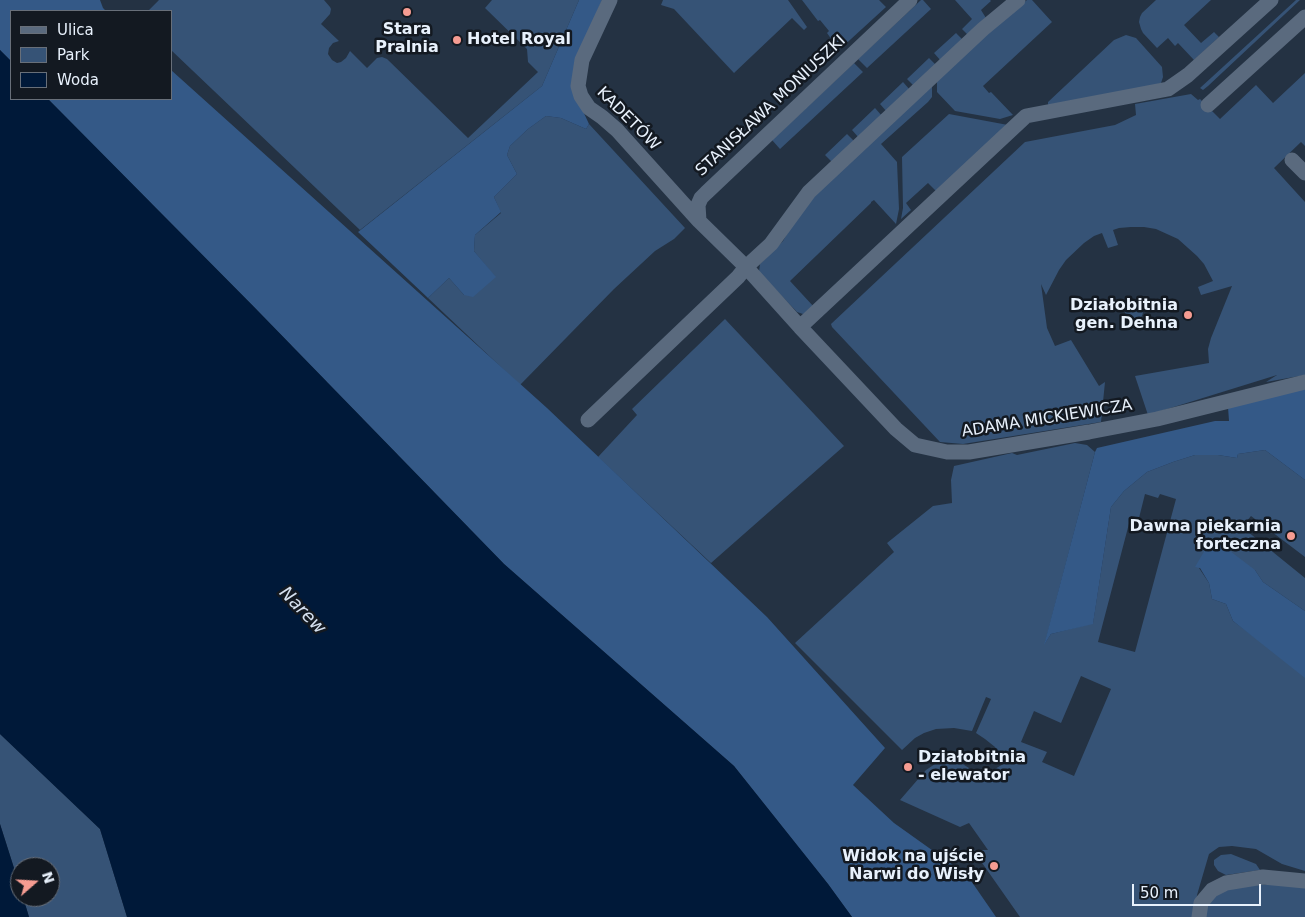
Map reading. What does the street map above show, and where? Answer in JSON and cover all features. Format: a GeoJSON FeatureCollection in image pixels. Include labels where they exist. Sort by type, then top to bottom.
{"type":"FeatureCollection","features":[{"type":"Feature","properties":{"kind":"street","name":"KADETÓW"},"geometry":{"type":"LineString","coordinates":[[610,0],[582,60],[578,86],[581,96],[589,108],[618,130],[699,221]]}},
{"type":"Feature","properties":{"kind":"street","name":"STANISŁAWA MONIUSZKI"},"geometry":{"type":"LineString","coordinates":[[699,221],[698,205],[701,198],[910,0]]}},
{"type":"Feature","properties":{"kind":"street"},"geometry":{"type":"LineString","coordinates":[[588,420],[771,244],[809,192],[983,29],[1018,0]]}},
{"type":"Feature","properties":{"kind":"street"},"geometry":{"type":"LineString","coordinates":[[800,327],[1026,116],[1168,89],[1188,75],[1271,0]]}},
{"type":"Feature","properties":{"kind":"street"},"geometry":{"type":"LineString","coordinates":[[1208,105],[1305,17]]}},
{"type":"Feature","properties":{"kind":"street"},"geometry":{"type":"LineString","coordinates":[[1292,160],[1305,173]]}},
{"type":"Feature","properties":{"kind":"street"},"geometry":{"type":"LineString","coordinates":[[699,221],[746,267]]}},
{"type":"Feature","properties":{"kind":"street","name":"ADAMA MICKIEWICZA"},"geometry":{"type":"LineString","coordinates":[[746,267],[896,429],[915,445],[947,452],[969,452],[1157,419],[1305,382]]}},
{"type":"Feature","properties":{"kind":"street"},"geometry":{"type":"LineString","coordinates":[[1199,917],[1201,903],[1212,890],[1226,883],[1263,876],[1305,881]]}},
{"type":"Feature","properties":{"kind":"green space"},"geometry":{"type":"Polygon","coordinates":[[[159,0],[324,0],[331,9],[330,14],[321,24],[339,41],[333,43],[329,48],[328,54],[332,60],[337,63],[341,62],[350,51],[367,68],[377,58],[387,59],[468,138],[538,72],[528,62],[527,49],[485,8],[492,0],[579,0],[542,86],[360,230],[172,51],[172,10],[149,10],[159,0]]]}},
{"type":"Feature","properties":{"kind":"green space"},"geometry":{"type":"Polygon","coordinates":[[[663,0],[788,0],[807,27],[804,30],[792,18],[734,73],[674,9],[661,5],[663,0]]]}},
{"type":"Feature","properties":{"kind":"green space"},"geometry":{"type":"Polygon","coordinates":[[[802,0],[879,0],[886,7],[839,50],[827,33],[829,31],[820,20],[818,21],[802,0]]]}},
{"type":"Feature","properties":{"kind":"green space"},"geometry":{"type":"Polygon","coordinates":[[[921,0],[931,9],[867,68],[858,59],[921,0]]]}},
{"type":"Feature","properties":{"kind":"green space"},"geometry":{"type":"Polygon","coordinates":[[[955,0],[991,1],[981,10],[986,18],[968,35],[962,29],[972,19],[955,0]]]}},
{"type":"Feature","properties":{"kind":"green space"},"geometry":{"type":"Polygon","coordinates":[[[1027,0],[1032,0],[1052,22],[983,86],[1013,115],[1000,119],[955,111],[937,92],[937,80],[979,40],[1027,0]]]}},
{"type":"Feature","properties":{"kind":"green space"},"geometry":{"type":"Polygon","coordinates":[[[1156,0],[1211,0],[1184,25],[1201,43],[1214,32],[1219,37],[1194,60],[1178,43],[1175,46],[1168,38],[1157,48],[1143,33],[1139,22],[1142,13],[1156,0]]]}},
{"type":"Feature","properties":{"kind":"green space"},"geometry":{"type":"Polygon","coordinates":[[[1296,0],[1300,0],[1208,86],[1203,90],[1200,88],[1296,0]]]}},
{"type":"Feature","properties":{"kind":"green space"},"geometry":{"type":"Polygon","coordinates":[[[956,33],[963,40],[941,61],[934,53],[956,33]]]}},
{"type":"Feature","properties":{"kind":"green space"},"geometry":{"type":"Polygon","coordinates":[[[1126,35],[1136,38],[1162,67],[1163,77],[1161,83],[1048,105],[1048,102],[1114,40],[1126,35]]]}},
{"type":"Feature","properties":{"kind":"green space"},"geometry":{"type":"Polygon","coordinates":[[[929,58],[936,65],[914,86],[907,79],[929,58]]]}},
{"type":"Feature","properties":{"kind":"green space"},"geometry":{"type":"Polygon","coordinates":[[[854,63],[863,72],[780,149],[772,140],[854,63]]]}},
{"type":"Feature","properties":{"kind":"green space"},"geometry":{"type":"Polygon","coordinates":[[[1305,73],[1305,146],[1301,142],[1274,168],[1305,202],[1305,375],[1266,382],[1277,375],[1148,415],[1135,376],[1209,363],[1208,349],[1211,338],[1232,286],[1201,295],[1198,287],[1213,281],[1204,264],[1178,239],[1156,229],[1144,227],[1113,230],[1118,245],[1108,248],[1102,233],[1094,236],[1066,260],[1046,295],[1041,284],[1047,328],[1055,346],[1071,340],[1099,386],[1105,382],[1101,422],[963,444],[940,442],[832,327],[831,324],[1025,142],[1115,125],[1136,115],[1135,104],[1191,94],[1198,100],[1200,99],[1220,119],[1256,85],[1273,103],[1305,73]]]}},
{"type":"Feature","properties":{"kind":"green space"},"geometry":{"type":"Polygon","coordinates":[[[903,82],[910,90],[887,112],[880,104],[903,82]]]}},
{"type":"Feature","properties":{"kind":"green space"},"geometry":{"type":"Polygon","coordinates":[[[932,84],[932,97],[928,102],[881,144],[897,162],[899,209],[896,224],[874,200],[871,202],[790,281],[814,307],[803,314],[797,312],[759,272],[760,264],[783,241],[796,218],[820,189],[932,84]]]}},
{"type":"Feature","properties":{"kind":"green space"},"geometry":{"type":"Polygon","coordinates":[[[875,108],[882,116],[859,138],[852,130],[875,108]]]}},
{"type":"Feature","properties":{"kind":"green space"},"geometry":{"type":"Polygon","coordinates":[[[949,114],[1008,125],[937,192],[928,183],[906,203],[911,210],[901,219],[903,208],[902,157],[949,114]]]}},
{"type":"Feature","properties":{"kind":"green space"},"geometry":{"type":"Polygon","coordinates":[[[546,116],[561,118],[586,129],[589,124],[685,228],[674,239],[655,251],[614,289],[520,385],[428,298],[449,278],[464,295],[495,277],[474,251],[475,235],[501,213],[494,197],[517,174],[507,155],[510,146],[528,129],[546,116]]]}},
{"type":"Feature","properties":{"kind":"green space"},"geometry":{"type":"Polygon","coordinates":[[[847,134],[855,142],[832,162],[825,155],[847,134]]]}},
{"type":"Feature","properties":{"kind":"green space"},"geometry":{"type":"Polygon","coordinates":[[[1134,303],[1140,306],[1143,312],[1140,318],[1134,321],[1128,318],[1125,312],[1128,306],[1134,303]]]}},
{"type":"Feature","properties":{"kind":"green space"},"geometry":{"type":"Polygon","coordinates":[[[725,319],[844,446],[711,563],[598,457],[637,415],[632,409],[725,319]]]}},
{"type":"Feature","properties":{"kind":"green space"},"geometry":{"type":"Polygon","coordinates":[[[1075,443],[1087,445],[1095,452],[1045,643],[1051,634],[1093,623],[1111,507],[1124,491],[1147,472],[1195,455],[1218,455],[1237,458],[1238,454],[1265,450],[1305,480],[1305,557],[1251,516],[1242,527],[1305,578],[1305,611],[1263,582],[1255,570],[1199,568],[1209,583],[1212,599],[1226,604],[1233,621],[1305,675],[1305,871],[1282,864],[1256,849],[1232,846],[1219,847],[1209,854],[1197,895],[1195,917],[1020,917],[973,850],[988,850],[969,823],[960,827],[900,800],[926,770],[938,762],[948,760],[961,763],[969,768],[978,779],[1005,763],[995,747],[976,733],[991,699],[986,697],[972,731],[954,728],[936,729],[915,738],[902,750],[795,643],[894,552],[887,543],[933,506],[952,503],[951,480],[954,466],[1012,453],[1017,455],[1075,443]],[[1145,494],[1139,518],[1131,516],[1098,642],[1135,652],[1176,499],[1160,494],[1158,498],[1145,494]],[[1081,676],[1061,723],[1034,711],[1021,742],[1047,752],[1042,762],[1074,776],[1111,689],[1081,676]]]}},
{"type":"Feature","properties":{"kind":"green space"},"geometry":{"type":"Polygon","coordinates":[[[0,734],[100,829],[127,917],[29,917],[26,907],[60,907],[60,857],[10,857],[0,824],[0,734]]]}},
{"type":"Feature","properties":{"kind":"green space"},"geometry":{"type":"Polygon","coordinates":[[[1231,854],[1256,864],[1260,870],[1226,875],[1218,871],[1214,865],[1214,860],[1221,855],[1231,854]]]}},
{"type":"Feature","properties":{"kind":"green space"},"geometry":{"type":"Polygon","coordinates":[[[1245,884],[1305,886],[1305,917],[1202,917],[1203,907],[1215,895],[1245,884]]]}},
{"type":"Feature","properties":{"kind":"shaded area"},"geometry":{"type":"Polygon","coordinates":[[[0,0],[100,0],[105,10],[10,10],[10,60],[0,50],[0,0]]]}},
{"type":"Feature","properties":{"kind":"shaded area"},"geometry":{"type":"Polygon","coordinates":[[[579,0],[602,0],[577,59],[576,96],[589,124],[586,129],[561,118],[546,116],[528,129],[510,146],[507,155],[517,174],[494,197],[501,212],[475,235],[474,251],[496,277],[473,297],[464,295],[449,278],[428,298],[358,232],[542,86],[579,0]]]}},
{"type":"Feature","properties":{"kind":"shaded area"},"geometry":{"type":"Polygon","coordinates":[[[172,71],[547,408],[767,617],[885,748],[853,785],[894,823],[967,875],[996,917],[852,917],[734,766],[504,564],[49,100],[172,100],[172,71]]]}},
{"type":"Feature","properties":{"kind":"shaded area"},"geometry":{"type":"Polygon","coordinates":[[[1305,388],[1305,480],[1265,450],[1238,454],[1237,458],[1218,455],[1195,455],[1147,472],[1124,491],[1111,507],[1093,624],[1051,634],[1044,645],[1097,448],[1215,421],[1229,421],[1228,407],[1305,388]]]}},
{"type":"Feature","properties":{"kind":"shaded area"},"geometry":{"type":"Polygon","coordinates":[[[1209,543],[1226,548],[1255,570],[1263,582],[1305,611],[1305,678],[1233,621],[1226,604],[1212,599],[1209,583],[1200,568],[1195,567],[1209,543]]]}},
{"type":"Feature","properties":{"kind":"water","name":"Narew"},"geometry":{"type":"Polygon","coordinates":[[[0,50],[10,60],[10,100],[49,100],[504,564],[734,766],[852,917],[127,917],[100,829],[0,734],[0,50]]]}},
{"type":"Feature","properties":{"kind":"water"},"geometry":{"type":"Polygon","coordinates":[[[0,824],[10,857],[10,907],[26,907],[29,917],[0,917],[0,824]]]}},
{"type":"Feature","properties":{"kind":"place","name":"Stara Pralnia"},"geometry":{"type":"Point","coordinates":[407,12]}},
{"type":"Feature","properties":{"kind":"place","name":"Hotel Royal"},"geometry":{"type":"Point","coordinates":[457,40]}},
{"type":"Feature","properties":{"kind":"place","name":"Działobitnia gen. Dehna"},"geometry":{"type":"Point","coordinates":[1188,315]}},
{"type":"Feature","properties":{"kind":"place","name":"Dawna piekarnia forteczna"},"geometry":{"type":"Point","coordinates":[1291,536]}},
{"type":"Feature","properties":{"kind":"place","name":"Działobitnia - elewator"},"geometry":{"type":"Point","coordinates":[908,767]}},
{"type":"Feature","properties":{"kind":"place","name":"Widok na ujście Narwi do Wisły"},"geometry":{"type":"Point","coordinates":[994,866]}}]}
